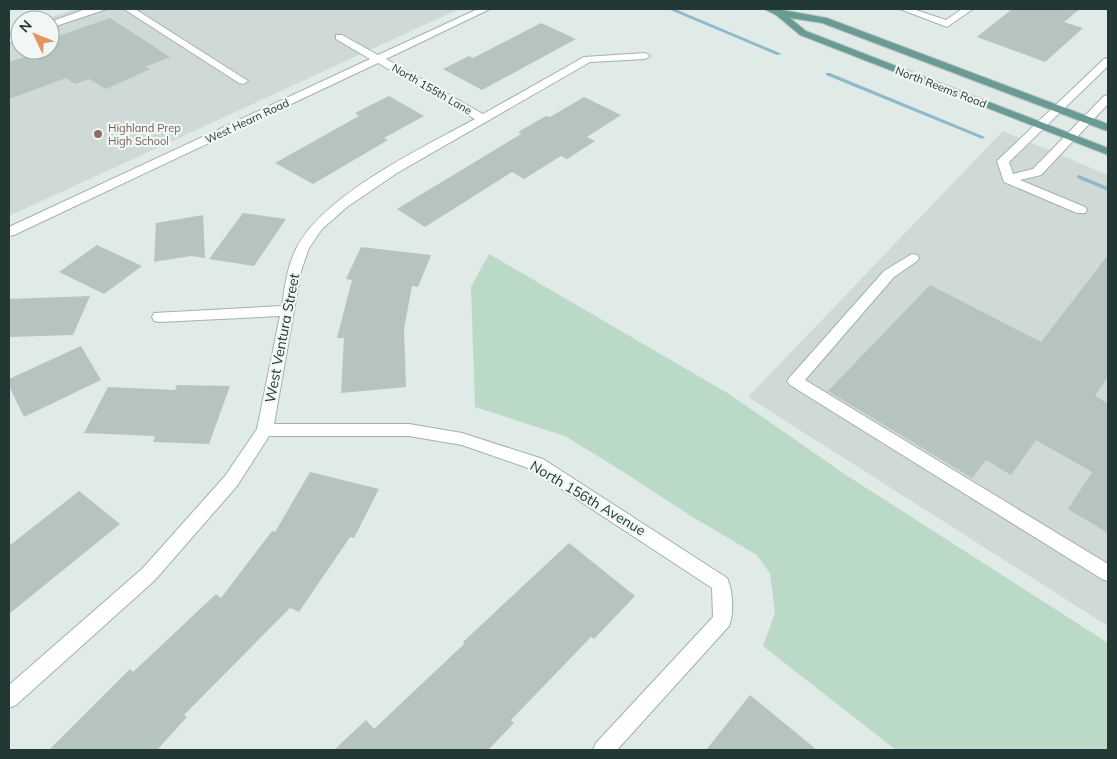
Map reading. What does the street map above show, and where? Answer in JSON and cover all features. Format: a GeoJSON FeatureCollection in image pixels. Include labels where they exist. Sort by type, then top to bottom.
{"type":"FeatureCollection","features":[{"type":"Feature","properties":{"kind":"main road","name":"North Reems Road"},"geometry":{"type":"LineString","coordinates":[[774,11],[824,20],[1108,128]]}},
{"type":"Feature","properties":{"kind":"main road","name":"North Reems Road"},"geometry":{"type":"LineString","coordinates":[[774,11],[803,33],[1108,152]]}},
{"type":"Feature","properties":{"kind":"street"},"geometry":{"type":"LineString","coordinates":[[60,21],[89,11],[102,9]]}},
{"type":"Feature","properties":{"kind":"street"},"geometry":{"type":"LineString","coordinates":[[129,9],[242,81]]}},
{"type":"Feature","properties":{"kind":"street","name":"West Hearn Road"},"geometry":{"type":"LineString","coordinates":[[9,232],[485,9]]}},
{"type":"Feature","properties":{"kind":"street"},"geometry":{"type":"LineString","coordinates":[[905,9],[947,24],[968,9]]}},
{"type":"Feature","properties":{"kind":"street","name":"North 155th Lane"},"geometry":{"type":"LineString","coordinates":[[339,37],[484,119]]}},
{"type":"Feature","properties":{"kind":"street","name":"West Ventura Street"},"geometry":{"type":"LineString","coordinates":[[9,698],[149,574],[231,481],[264,430],[288,311],[294,271],[303,248],[318,226],[342,204],[393,170],[588,59],[645,56]]}},
{"type":"Feature","properties":{"kind":"street"},"geometry":{"type":"LineString","coordinates":[[1008,179],[1003,161],[1108,60]]}},
{"type":"Feature","properties":{"kind":"street"},"geometry":{"type":"LineString","coordinates":[[1008,179],[1037,172],[1108,98]]}},
{"type":"Feature","properties":{"kind":"street"},"geometry":{"type":"LineString","coordinates":[[1008,179],[1081,210]]}},
{"type":"Feature","properties":{"kind":"street"},"geometry":{"type":"LineString","coordinates":[[912,258],[889,274],[795,382],[1108,573]]}},
{"type":"Feature","properties":{"kind":"street"},"geometry":{"type":"LineString","coordinates":[[159,317],[288,311]]}},
{"type":"Feature","properties":{"kind":"street","name":"North 156th Avenue"},"geometry":{"type":"LineString","coordinates":[[264,430],[409,430],[472,442],[537,464],[721,584],[722,620],[603,750]]}},
{"type":"Feature","properties":{"kind":"shaded area","name":"Highland Prep High School"},"geometry":{"type":"Polygon","coordinates":[[[75,9],[459,9],[9,216],[9,33],[10,60],[60,60],[60,14],[75,9]]]}},
{"type":"Feature","properties":{"kind":"shaded area"},"geometry":{"type":"Polygon","coordinates":[[[1003,131],[1108,175],[1108,626],[748,397],[1003,131]]]}},
{"type":"Feature","properties":{"kind":"green space"},"geometry":{"type":"Polygon","coordinates":[[[489,254],[729,394],[846,475],[1108,643],[1108,750],[896,750],[763,646],[775,613],[770,573],[757,555],[691,516],[565,436],[475,407],[471,287],[489,254]]]}},
{"type":"Feature","properties":{"kind":"building"},"geometry":{"type":"Polygon","coordinates":[[[1012,9],[1080,9],[1064,22],[1083,28],[1045,62],[977,37],[1012,9]]]}},
{"type":"Feature","properties":{"kind":"building"},"geometry":{"type":"Polygon","coordinates":[[[110,18],[170,57],[145,67],[150,69],[106,89],[89,79],[75,84],[66,78],[9,99],[9,62],[16,60],[60,60],[60,36],[110,18]]]}},
{"type":"Feature","properties":{"kind":"building"},"geometry":{"type":"Polygon","coordinates":[[[541,23],[576,39],[482,90],[443,69],[469,56],[473,58],[541,23]]]}},
{"type":"Feature","properties":{"kind":"building"},"geometry":{"type":"Polygon","coordinates":[[[389,96],[424,116],[384,138],[388,140],[313,184],[275,163],[359,116],[355,113],[389,96]]]}},
{"type":"Feature","properties":{"kind":"building"},"geometry":{"type":"Polygon","coordinates":[[[584,97],[621,115],[587,137],[595,141],[567,159],[561,156],[524,179],[512,172],[425,227],[397,209],[521,134],[518,132],[546,116],[550,117],[584,97]]]}},
{"type":"Feature","properties":{"kind":"building"},"geometry":{"type":"Polygon","coordinates":[[[243,213],[286,219],[254,266],[209,259],[243,213]]]}},
{"type":"Feature","properties":{"kind":"building"},"geometry":{"type":"Polygon","coordinates":[[[203,215],[205,258],[191,256],[154,262],[156,223],[203,215]]]}},
{"type":"Feature","properties":{"kind":"building"},"geometry":{"type":"Polygon","coordinates":[[[97,245],[142,266],[104,294],[59,272],[97,245]]]}},
{"type":"Feature","properties":{"kind":"building"},"geometry":{"type":"Polygon","coordinates":[[[361,247],[431,255],[418,287],[412,286],[404,329],[406,387],[341,393],[344,338],[337,338],[352,280],[346,279],[361,247]]]}},
{"type":"Feature","properties":{"kind":"building"},"geometry":{"type":"Polygon","coordinates":[[[1108,255],[1108,377],[1095,396],[1108,403],[1108,533],[1068,509],[1092,472],[1036,440],[1011,475],[986,460],[972,478],[828,391],[930,285],[1041,342],[1108,255]]]}},
{"type":"Feature","properties":{"kind":"building"},"geometry":{"type":"Polygon","coordinates":[[[90,296],[73,335],[9,337],[9,299],[90,296]]]}},
{"type":"Feature","properties":{"kind":"building"},"geometry":{"type":"Polygon","coordinates":[[[81,346],[101,380],[24,417],[9,386],[9,379],[81,346]]]}},
{"type":"Feature","properties":{"kind":"building"},"geometry":{"type":"Polygon","coordinates":[[[177,385],[230,386],[209,444],[153,442],[155,436],[84,433],[108,387],[175,390],[177,385]]]}},
{"type":"Feature","properties":{"kind":"building"},"geometry":{"type":"Polygon","coordinates":[[[310,472],[379,489],[354,538],[350,537],[299,612],[290,608],[184,715],[187,717],[157,750],[49,750],[130,669],[133,672],[216,594],[221,598],[272,531],[275,532],[310,472]]]}},
{"type":"Feature","properties":{"kind":"building"},"geometry":{"type":"Polygon","coordinates":[[[79,491],[120,524],[9,614],[9,546],[79,491]]]}},
{"type":"Feature","properties":{"kind":"building"},"geometry":{"type":"Polygon","coordinates":[[[569,543],[635,596],[594,639],[591,637],[511,720],[514,723],[488,750],[334,750],[366,720],[374,729],[464,644],[463,642],[569,543]]]}},
{"type":"Feature","properties":{"kind":"building"},"geometry":{"type":"Polygon","coordinates":[[[750,695],[817,750],[706,750],[750,695]]]}},
{"type":"Feature","properties":{"kind":"waterway"},"geometry":{"type":"LineString","coordinates":[[671,9],[779,54]]}},
{"type":"Feature","properties":{"kind":"waterway"},"geometry":{"type":"LineString","coordinates":[[828,74],[982,137]]}},
{"type":"Feature","properties":{"kind":"waterway"},"geometry":{"type":"LineString","coordinates":[[1079,177],[1108,189]]}},
{"type":"Feature","properties":{"kind":"place","name":"Highland Prep High School"},"geometry":{"type":"Point","coordinates":[98,134]}}]}
